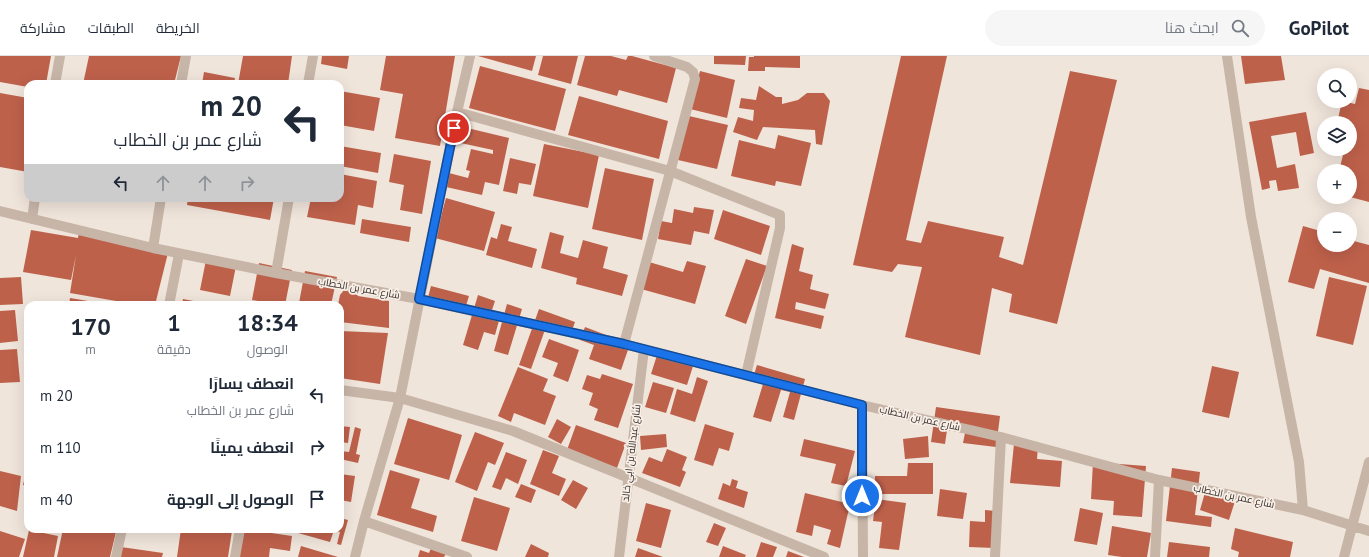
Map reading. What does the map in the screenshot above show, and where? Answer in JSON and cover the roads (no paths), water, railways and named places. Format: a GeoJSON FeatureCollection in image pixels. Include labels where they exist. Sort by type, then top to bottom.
{"type":"FeatureCollection","features":[{"type":"Feature","properties":{"kind":"street"},"geometry":{"type":"LineString","coordinates":[[56,80],[60,56]]}},
{"type":"Feature","properties":{"kind":"street"},"geometry":{"type":"LineString","coordinates":[[183,80],[186,56]]}},
{"type":"Feature","properties":{"kind":"street"},"geometry":{"type":"LineString","coordinates":[[309,80],[313,56]]}},
{"type":"Feature","properties":{"kind":"street"},"geometry":{"type":"LineString","coordinates":[[355,557],[400,398],[457,112],[470,56]]}},
{"type":"Feature","properties":{"kind":"street"},"geometry":{"type":"LineString","coordinates":[[1227,56],[1251,217],[1299,462],[1303,510]]}},
{"type":"Feature","properties":{"kind":"street"},"geometry":{"type":"LineString","coordinates":[[624,344],[695,79],[693,72],[687,67],[660,57]]}},
{"type":"Feature","properties":{"kind":"street"},"geometry":{"type":"LineString","coordinates":[[457,112],[670,171],[780,215],[780,228],[746,375]]}},
{"type":"Feature","properties":{"kind":"street"},"geometry":{"type":"LineString","coordinates":[[32,219],[34,202]]}},
{"type":"Feature","properties":{"kind":"street"},"geometry":{"type":"LineString","coordinates":[[153,248],[161,202]]}},
{"type":"Feature","properties":{"kind":"street"},"geometry":{"type":"LineString","coordinates":[[276,273],[288,202]]}},
{"type":"Feature","properties":{"kind":"street","name":"شارع عمر بن الخطاب"},"geometry":{"type":"LineString","coordinates":[[0,211],[179,254],[419,299],[624,344],[862,405],[1001,437],[1159,480],[1303,510],[1369,530]]}},
{"type":"Feature","properties":{"kind":"street"},"geometry":{"type":"LineString","coordinates":[[170,301],[179,254]]}},
{"type":"Feature","properties":{"kind":"street","name":"شارع عبدالله بن ابي خالد"},"geometry":{"type":"LineString","coordinates":[[619,557],[644,349]]}},
{"type":"Feature","properties":{"kind":"street"},"geometry":{"type":"LineString","coordinates":[[344,391],[400,398],[513,431],[824,557]]}},
{"type":"Feature","properties":{"kind":"street"},"geometry":{"type":"LineString","coordinates":[[862,405],[862,557]]}},
{"type":"Feature","properties":{"kind":"street"},"geometry":{"type":"LineString","coordinates":[[995,557],[1001,437]]}},
{"type":"Feature","properties":{"kind":"street"},"geometry":{"type":"LineString","coordinates":[[1344,557],[1369,462]]}},
{"type":"Feature","properties":{"kind":"street"},"geometry":{"type":"LineString","coordinates":[[1155,557],[1159,480]]}},
{"type":"Feature","properties":{"kind":"street"},"geometry":{"type":"LineString","coordinates":[[364,522],[467,557]]}},
{"type":"Feature","properties":{"kind":"street"},"geometry":{"type":"LineString","coordinates":[[116,557],[121,533]]}},
{"type":"Feature","properties":{"kind":"street"},"geometry":{"type":"LineString","coordinates":[[235,557],[239,533]]}}]}
